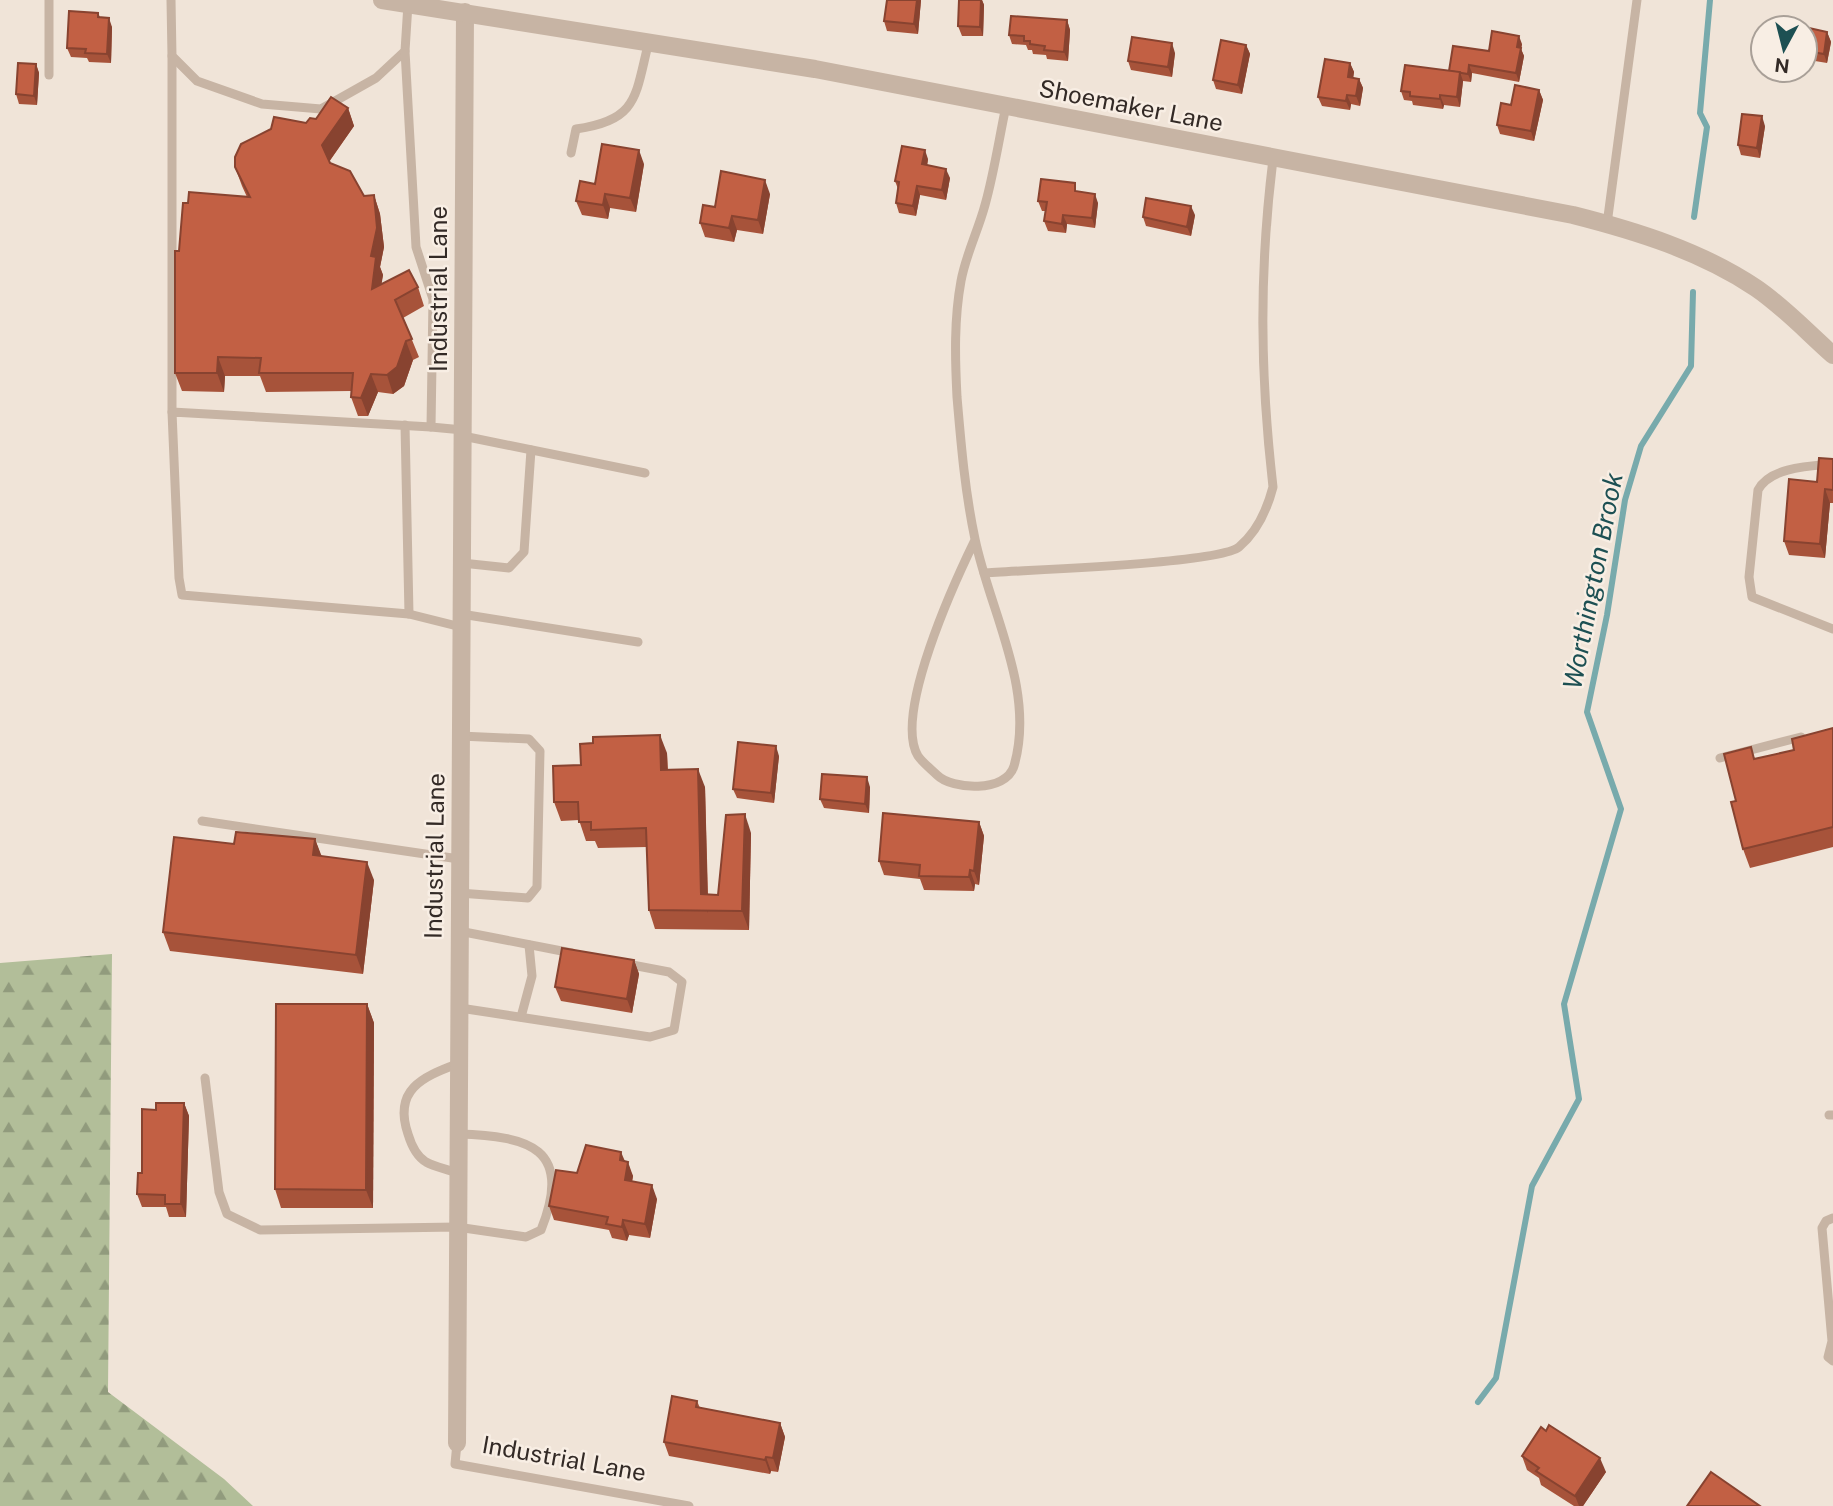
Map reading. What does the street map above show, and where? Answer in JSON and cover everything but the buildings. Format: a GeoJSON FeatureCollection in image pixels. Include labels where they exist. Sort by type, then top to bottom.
{"type":"FeatureCollection","features":[{"type":"Feature","properties":{"kind":"street","name":"Shoemaker Lane"},"geometry":{"type":"LineString","coordinates":[[382,0],[815,69],[1273,159],[1433,187],[1607,224],[1654,238],[1739,278],[1770,299],[1833,355]]}},
{"type":"Feature","properties":{"kind":"street","name":"Industrial Lane"},"geometry":{"type":"LineString","coordinates":[[457,1443],[460,1322],[457,1064],[465,12]]}},
{"type":"Feature","properties":{"kind":"lane"},"geometry":{"type":"LineString","coordinates":[[49,0],[49,75]]}},
{"type":"Feature","properties":{"kind":"lane"},"geometry":{"type":"LineString","coordinates":[[172,0],[172,412],[182,595],[409,614],[638,642]]}},
{"type":"Feature","properties":{"kind":"lane"},"geometry":{"type":"LineString","coordinates":[[1607,224],[1637,0]]}},
{"type":"Feature","properties":{"kind":"lane"},"geometry":{"type":"LineString","coordinates":[[408,4],[405,51],[416,247],[433,299],[431,427]]}},
{"type":"Feature","properties":{"kind":"lane"},"geometry":{"type":"LineString","coordinates":[[571,153],[576,129],[606,125],[633,105],[649,41]]}},
{"type":"Feature","properties":{"kind":"lane"},"geometry":{"type":"LineString","coordinates":[[172,56],[197,81],[210,86],[261,104],[321,109],[376,78],[405,51]]}},
{"type":"Feature","properties":{"kind":"lane"},"geometry":{"type":"LineString","coordinates":[[975,540],[945,600],[911,718],[917,754],[941,779],[985,788],[1006,781],[1014,767],[1019,718],[1013,668],[975,540],[958,410],[957,311],[963,271],[986,200],[1006,106]]}},
{"type":"Feature","properties":{"kind":"lane"},"geometry":{"type":"LineString","coordinates":[[984,573],[1185,560],[1238,548],[1265,515],[1273,487],[1260,304],[1263,244],[1273,159]]}},
{"type":"Feature","properties":{"kind":"lane"},"geometry":{"type":"LineString","coordinates":[[172,412],[431,427],[645,473]]}},
{"type":"Feature","properties":{"kind":"lane"},"geometry":{"type":"LineString","coordinates":[[405,425],[409,614]]}},
{"type":"Feature","properties":{"kind":"lane"},"geometry":{"type":"LineString","coordinates":[[462,563],[509,568],[524,552],[530,450]]}},
{"type":"Feature","properties":{"kind":"lane"},"geometry":{"type":"LineString","coordinates":[[1833,464],[1791,471],[1768,477],[1762,482],[1758,490],[1749,577],[1752,597],[1833,629]]}},
{"type":"Feature","properties":{"kind":"lane"},"geometry":{"type":"LineString","coordinates":[[1720,758],[1808,735]]}},
{"type":"Feature","properties":{"kind":"lane"},"geometry":{"type":"LineString","coordinates":[[459,893],[528,898],[537,887],[540,751],[529,739],[460,736]]}},
{"type":"Feature","properties":{"kind":"lane"},"geometry":{"type":"LineString","coordinates":[[202,821],[459,859]]}},
{"type":"Feature","properties":{"kind":"lane"},"geometry":{"type":"LineString","coordinates":[[458,931],[580,955]]}},
{"type":"Feature","properties":{"kind":"lane"},"geometry":{"type":"LineString","coordinates":[[521,1017],[532,976],[529,945]]}},
{"type":"Feature","properties":{"kind":"lane"},"geometry":{"type":"LineString","coordinates":[[458,1007],[650,1037],[674,1030],[682,982],[669,972],[618,962]]}},
{"type":"Feature","properties":{"kind":"lane"},"geometry":{"type":"LineString","coordinates":[[457,1064],[425,1076],[410,1090],[404,1108],[412,1146],[424,1161],[457,1172]]}},
{"type":"Feature","properties":{"kind":"lane"},"geometry":{"type":"LineString","coordinates":[[205,1078],[219,1192],[227,1214],[260,1230],[457,1227],[526,1237],[541,1230],[549,1209],[553,1171],[542,1154],[518,1141],[490,1135],[458,1134]]}},
{"type":"Feature","properties":{"kind":"lane"},"geometry":{"type":"LineString","coordinates":[[1833,1218],[1826,1221],[1822,1228],[1832,1341],[1828,1357],[1833,1361]]}},
{"type":"Feature","properties":{"kind":"lane","name":"Industrial Lane"},"geometry":{"type":"LineString","coordinates":[[457,1443],[455,1464],[689,1506]]}},
{"type":"Feature","properties":{"kind":"green space"},"geometry":{"type":"Polygon","coordinates":[[[112,954],[108,1392],[224,1479],[253,1506],[0,1506],[0,963],[112,954]]]}},
{"type":"Feature","properties":{"kind":"waterway","name":"Worthington Brook"},"geometry":{"type":"LineString","coordinates":[[1694,217],[1707,127],[1700,113],[1710,0]]}},
{"type":"Feature","properties":{"kind":"waterway","name":"Worthington Brook"},"geometry":{"type":"LineString","coordinates":[[1478,1402],[1496,1378],[1532,1186],[1579,1099],[1564,1004],[1621,809],[1587,712],[1607,615],[1625,500],[1641,446],[1691,366],[1693,292]]}}]}
